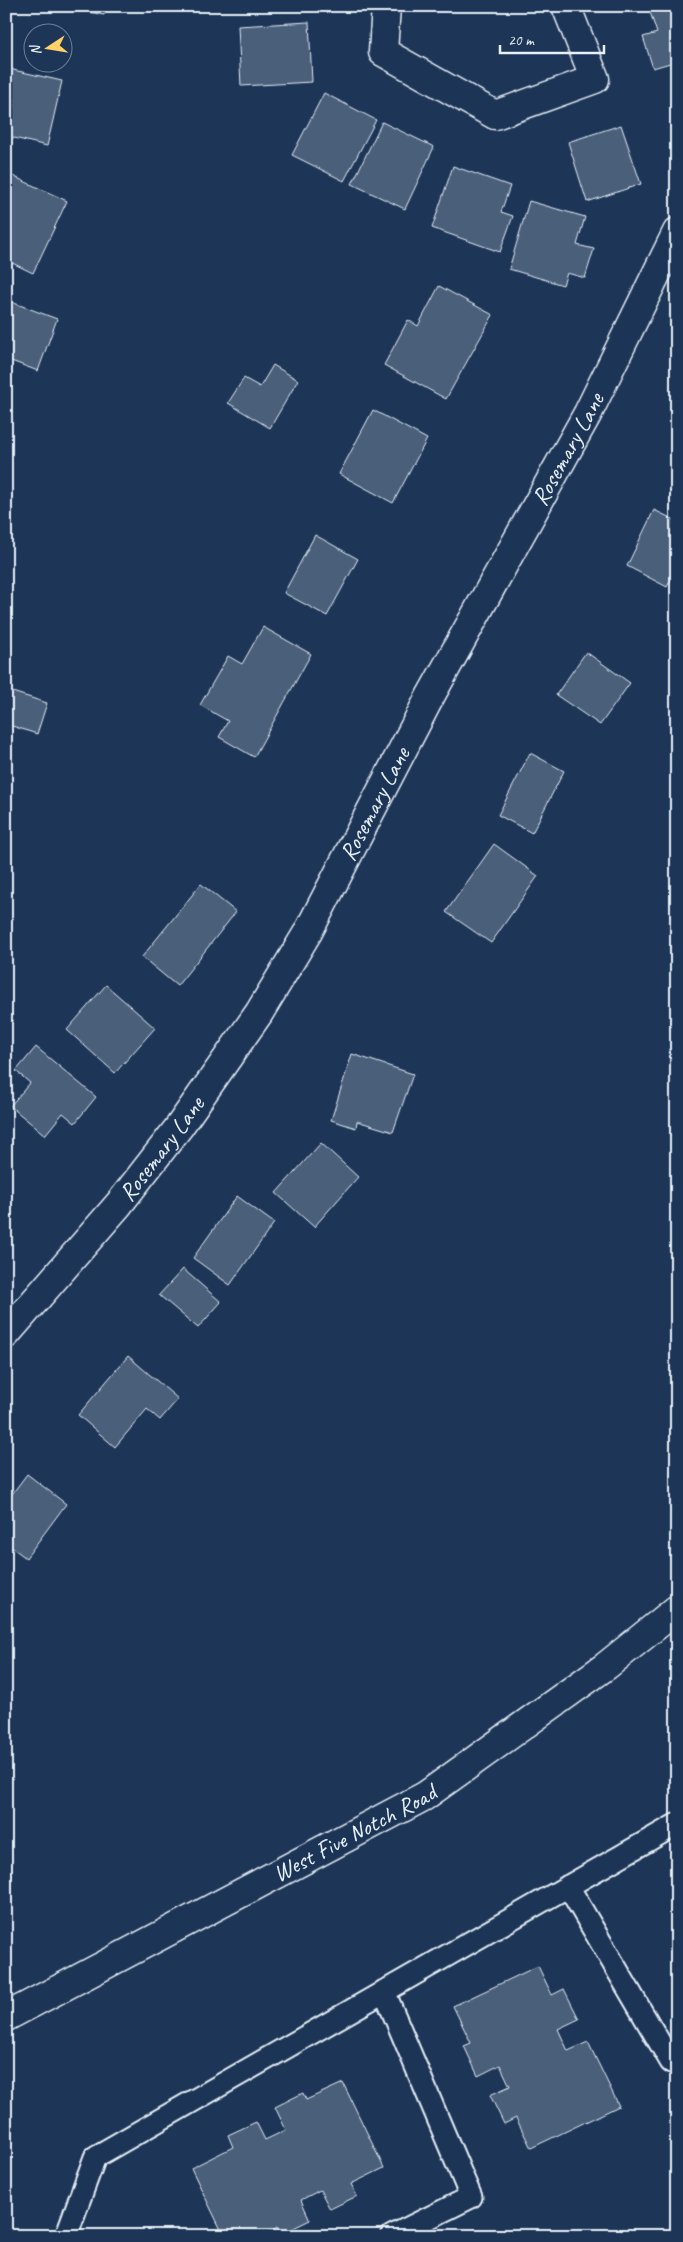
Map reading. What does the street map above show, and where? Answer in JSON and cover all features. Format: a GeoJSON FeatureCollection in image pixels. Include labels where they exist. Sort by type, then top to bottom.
{"type":"FeatureCollection","features":[{"type":"Feature","properties":{"kind":"street"},"geometry":{"type":"LineString","coordinates":[[386,6],[383,52],[495,115],[595,79],[566,6]]}},
{"type":"Feature","properties":{"kind":"street","name":"Rosemary Lane"},"geometry":{"type":"LineString","coordinates":[[6,1334],[119,1204],[179,1128],[259,1014],[308,932],[431,695],[588,413],[677,232]]}},
{"type":"Feature","properties":{"kind":"street","name":"West Five Notch Road"},"geometry":{"type":"LineString","coordinates":[[6,2017],[425,1796],[606,1666],[677,1609]]}},
{"type":"Feature","properties":{"kind":"lane"},"geometry":{"type":"LineString","coordinates":[[66,2236],[95,2157],[677,1824]]}},
{"type":"Feature","properties":{"kind":"lane"},"geometry":{"type":"LineString","coordinates":[[568,1886],[671,2062]]}},
{"type":"Feature","properties":{"kind":"lane"},"geometry":{"type":"LineString","coordinates":[[384,1991],[471,2197],[392,2236]]}},
{"type":"Feature","properties":{"kind":"building"},"geometry":{"type":"Polygon","coordinates":[[[60,6],[106,6],[104,15],[60,6]]]}},
{"type":"Feature","properties":{"kind":"building"},"geometry":{"type":"Polygon","coordinates":[[[648,6],[677,6],[677,61],[653,68],[643,37],[657,33],[648,6]]]}},
{"type":"Feature","properties":{"kind":"building"},"geometry":{"type":"Polygon","coordinates":[[[309,22],[312,82],[241,86],[238,26],[309,22]]]}},
{"type":"Feature","properties":{"kind":"building"},"geometry":{"type":"Polygon","coordinates":[[[9,69],[62,81],[47,146],[6,136],[15,100],[6,98],[6,78],[9,69]]]}},
{"type":"Feature","properties":{"kind":"building"},"geometry":{"type":"Polygon","coordinates":[[[324,93],[376,120],[344,181],[292,155],[324,93]]]}},
{"type":"Feature","properties":{"kind":"building"},"geometry":{"type":"Polygon","coordinates":[[[382,122],[434,147],[405,209],[352,184],[382,122]]]}},
{"type":"Feature","properties":{"kind":"building"},"geometry":{"type":"Polygon","coordinates":[[[621,125],[641,184],[587,202],[568,142],[621,125]]]}},
{"type":"Feature","properties":{"kind":"building"},"geometry":{"type":"Polygon","coordinates":[[[453,166],[510,186],[501,212],[513,216],[500,252],[432,228],[453,166]]]}},
{"type":"Feature","properties":{"kind":"building"},"geometry":{"type":"Polygon","coordinates":[[[6,173],[67,201],[33,273],[6,260],[6,173]]]}},
{"type":"Feature","properties":{"kind":"building"},"geometry":{"type":"Polygon","coordinates":[[[529,201],[585,217],[577,245],[594,249],[585,278],[567,273],[563,285],[509,269],[529,201]]]}},
{"type":"Feature","properties":{"kind":"building"},"geometry":{"type":"Polygon","coordinates":[[[439,286],[493,315],[446,399],[384,365],[408,320],[418,326],[439,286]]]}},
{"type":"Feature","properties":{"kind":"building"},"geometry":{"type":"Polygon","coordinates":[[[6,300],[57,319],[38,371],[6,359],[6,300]]]}},
{"type":"Feature","properties":{"kind":"building"},"geometry":{"type":"Polygon","coordinates":[[[273,365],[298,380],[270,428],[228,403],[244,378],[260,387],[273,365]]]}},
{"type":"Feature","properties":{"kind":"building"},"geometry":{"type":"Polygon","coordinates":[[[373,410],[427,439],[393,503],[339,474],[373,410]]]}},
{"type":"Feature","properties":{"kind":"building"},"geometry":{"type":"Polygon","coordinates":[[[654,510],[677,521],[677,568],[667,587],[627,566],[654,510]]]}},
{"type":"Feature","properties":{"kind":"building"},"geometry":{"type":"Polygon","coordinates":[[[315,535],[358,559],[327,616],[284,593],[315,535]]]}},
{"type":"Feature","properties":{"kind":"building"},"geometry":{"type":"Polygon","coordinates":[[[263,627],[311,654],[254,757],[219,737],[228,721],[200,705],[228,656],[242,664],[263,627]]]}},
{"type":"Feature","properties":{"kind":"building"},"geometry":{"type":"Polygon","coordinates":[[[586,652],[630,683],[600,725],[556,695],[586,652]]]}},
{"type":"Feature","properties":{"kind":"building"},"geometry":{"type":"Polygon","coordinates":[[[6,690],[47,703],[37,734],[6,724],[6,690]]]}},
{"type":"Feature","properties":{"kind":"building"},"geometry":{"type":"Polygon","coordinates":[[[530,753],[564,771],[532,833],[498,815],[530,753]]]}},
{"type":"Feature","properties":{"kind":"building"},"geometry":{"type":"Polygon","coordinates":[[[494,844],[538,876],[491,943],[446,912],[494,844]]]}},
{"type":"Feature","properties":{"kind":"building"},"geometry":{"type":"Polygon","coordinates":[[[201,884],[236,912],[177,986],[142,957],[201,884]]]}},
{"type":"Feature","properties":{"kind":"building"},"geometry":{"type":"Polygon","coordinates":[[[106,985],[155,1028],[115,1073],[67,1030],[106,985]]]}},
{"type":"Feature","properties":{"kind":"building"},"geometry":{"type":"Polygon","coordinates":[[[36,1047],[96,1097],[75,1123],[63,1113],[45,1135],[10,1106],[30,1083],[16,1071],[36,1047]]]}},
{"type":"Feature","properties":{"kind":"building"},"geometry":{"type":"Polygon","coordinates":[[[352,1054],[413,1074],[393,1132],[357,1121],[356,1128],[331,1120],[352,1054]]]}},
{"type":"Feature","properties":{"kind":"building"},"geometry":{"type":"Polygon","coordinates":[[[321,1143],[358,1177],[314,1227],[276,1193],[321,1143]]]}},
{"type":"Feature","properties":{"kind":"building"},"geometry":{"type":"Polygon","coordinates":[[[237,1196],[274,1223],[230,1285],[193,1258],[237,1196]]]}},
{"type":"Feature","properties":{"kind":"building"},"geometry":{"type":"Polygon","coordinates":[[[183,1269],[221,1302],[198,1328],[159,1295],[183,1269]]]}},
{"type":"Feature","properties":{"kind":"building"},"geometry":{"type":"Polygon","coordinates":[[[128,1356],[178,1399],[160,1420],[147,1409],[115,1447],[78,1415],[128,1356]]]}},
{"type":"Feature","properties":{"kind":"building"},"geometry":{"type":"Polygon","coordinates":[[[27,1474],[66,1504],[26,1558],[6,1543],[6,1502],[27,1474]]]}},
{"type":"Feature","properties":{"kind":"building"},"geometry":{"type":"Polygon","coordinates":[[[538,1966],[552,1995],[564,1989],[579,2019],[558,2029],[568,2051],[588,2042],[619,2106],[531,2148],[516,2118],[504,2124],[490,2095],[510,2086],[500,2065],[478,2076],[464,2046],[471,2043],[453,2006],[538,1966]]]}},
{"type":"Feature","properties":{"kind":"building"},"geometry":{"type":"Polygon","coordinates":[[[343,2083],[384,2168],[351,2184],[357,2196],[330,2209],[320,2190],[301,2200],[310,2220],[281,2234],[278,2227],[260,2236],[224,2236],[191,2168],[233,2147],[228,2135],[256,2122],[265,2140],[286,2130],[275,2107],[303,2093],[306,2100],[343,2083]]]}}]}
